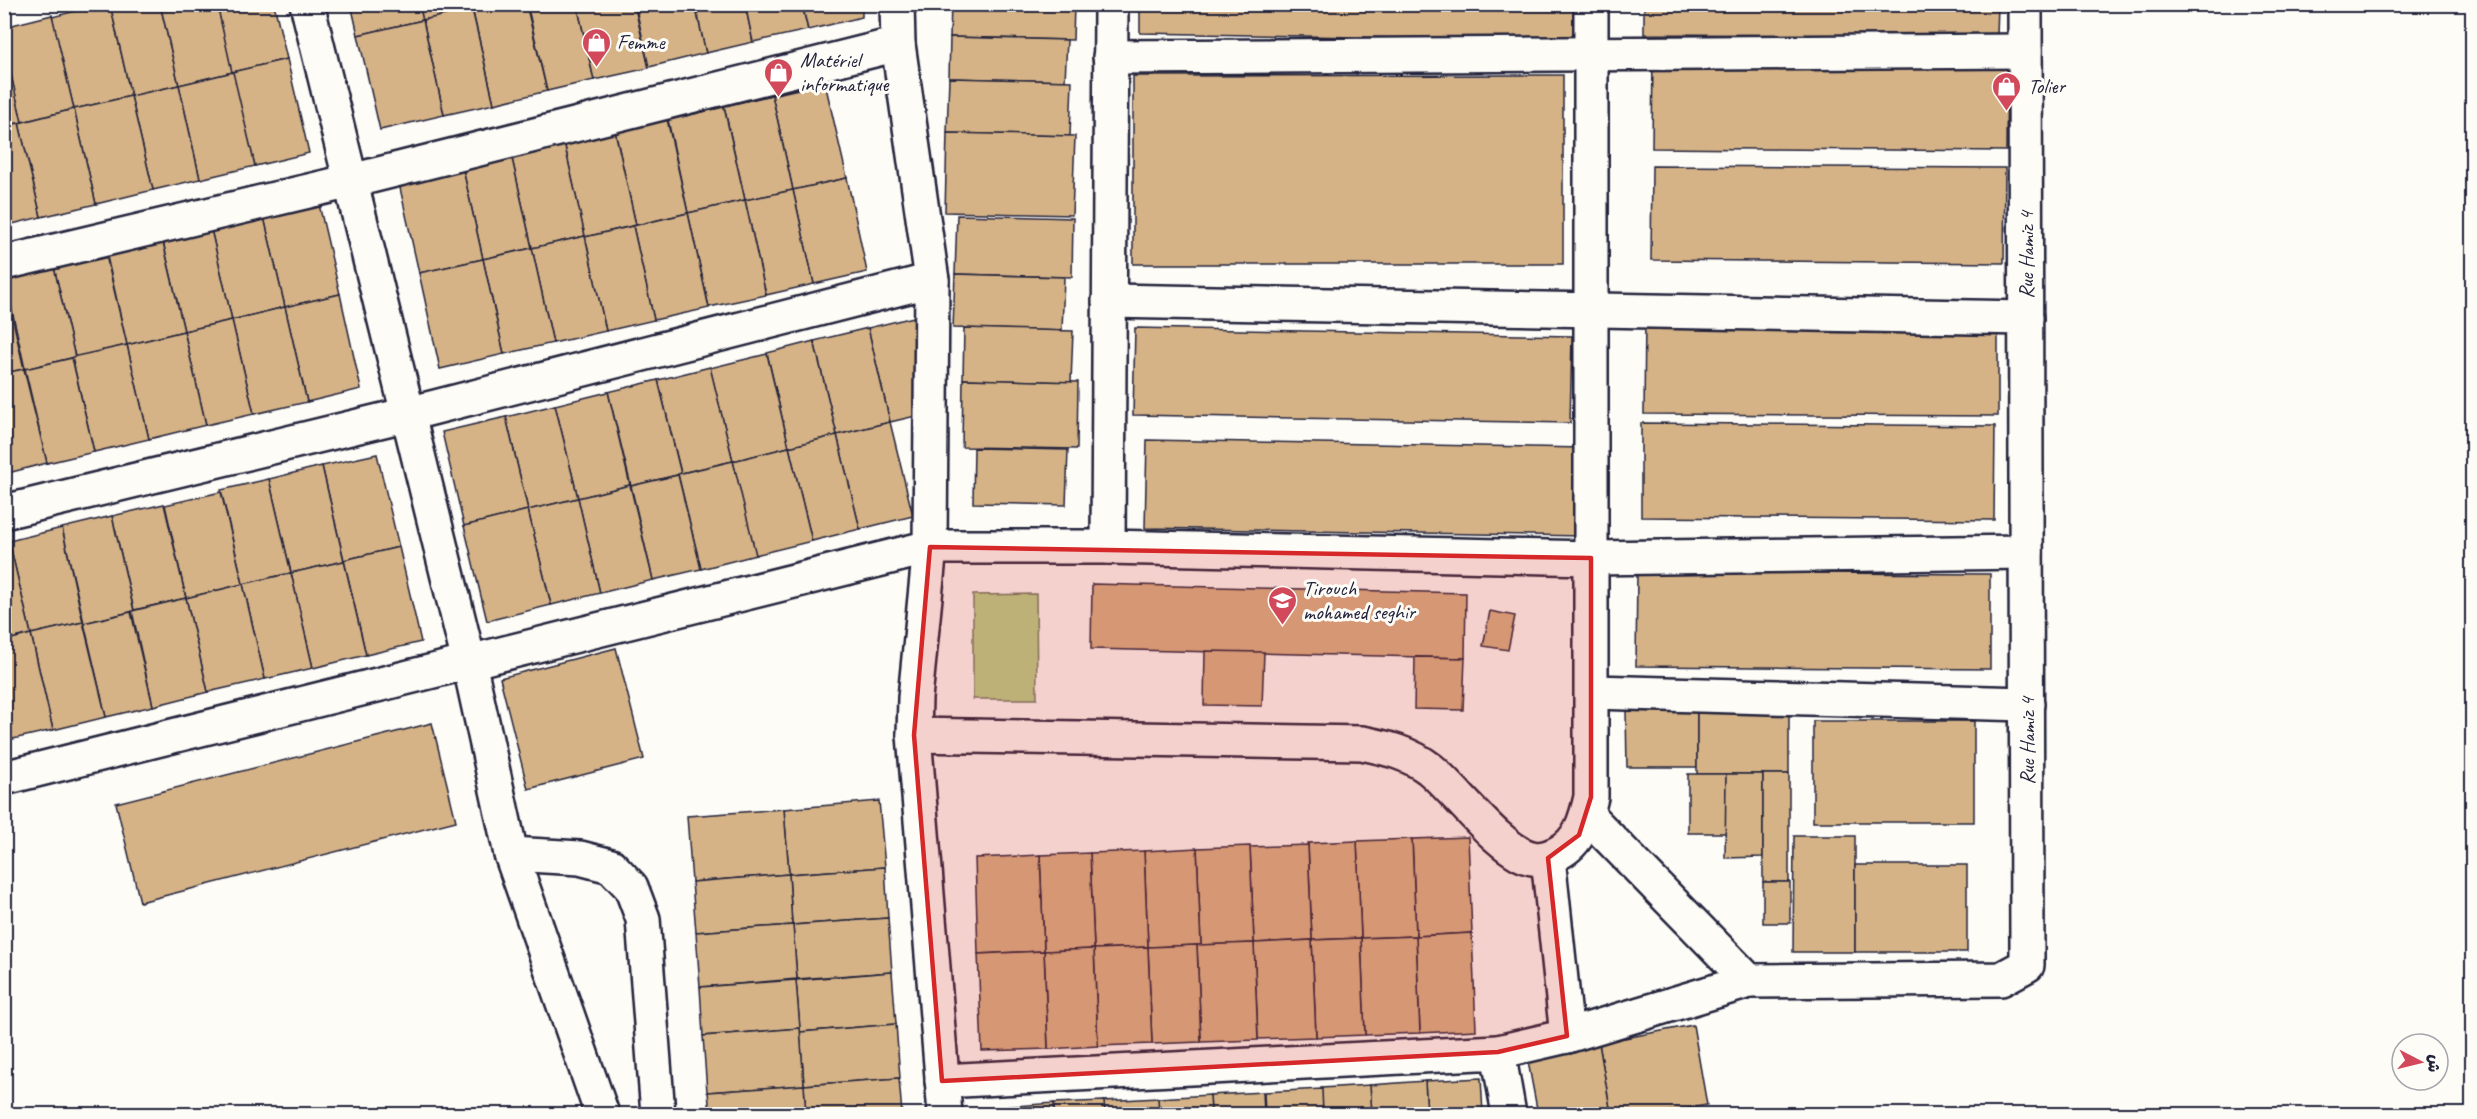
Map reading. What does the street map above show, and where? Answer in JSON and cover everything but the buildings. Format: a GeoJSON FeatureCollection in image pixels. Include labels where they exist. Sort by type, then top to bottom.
{"type":"FeatureCollection","features":[{"type":"Feature","properties":{"kind":"street"},"geometry":{"type":"LineString","coordinates":[[307,4],[470,662],[511,854],[602,1114]]}},
{"type":"Feature","properties":{"kind":"street"},"geometry":{"type":"LineString","coordinates":[[897,4],[898,44],[932,280],[930,547],[915,698],[914,735],[945,1114]]}},
{"type":"Feature","properties":{"kind":"street"},"geometry":{"type":"LineString","coordinates":[[1108,547],[1111,4]]}},
{"type":"Feature","properties":{"kind":"street"},"geometry":{"type":"LineString","coordinates":[[914,735],[1362,742],[1399,750],[1429,768],[1513,850],[1531,858],[1548,858],[1565,850],[1579,835],[1591,797],[1591,4]]}},
{"type":"Feature","properties":{"kind":"street","name":"Rue Hamiz 4"},"geometry":{"type":"LineString","coordinates":[[1749,981],[2001,979],[2027,965],[2025,4]]}},
{"type":"Feature","properties":{"kind":"street"},"geometry":{"type":"LineString","coordinates":[[4,262],[351,181],[898,44]]}},
{"type":"Feature","properties":{"kind":"street"},"geometry":{"type":"LineString","coordinates":[[1110,57],[2025,51]]}},
{"type":"Feature","properties":{"kind":"street"},"geometry":{"type":"LineString","coordinates":[[4,512],[408,414],[932,280]]}},
{"type":"Feature","properties":{"kind":"street"},"geometry":{"type":"LineString","coordinates":[[1109,301],[2026,318]]}},
{"type":"Feature","properties":{"kind":"street"},"geometry":{"type":"LineString","coordinates":[[4,778],[930,547],[1108,547],[1591,558],[2026,552]]}},
{"type":"Feature","properties":{"kind":"street"},"geometry":{"type":"LineString","coordinates":[[1592,692],[2027,704]]}},
{"type":"Feature","properties":{"kind":"street"},"geometry":{"type":"LineString","coordinates":[[942,1081],[1497,1052],[1567,1036],[1749,981],[1587,815]]}},
{"type":"Feature","properties":{"kind":"street"},"geometry":{"type":"LineString","coordinates":[[511,854],[580,858],[611,866],[631,887],[643,919],[658,1114]]}},
{"type":"Feature","properties":{"kind":"street"},"geometry":{"type":"LineString","coordinates":[[1548,858],[1567,1036]]}},
{"type":"Feature","properties":{"kind":"street"},"geometry":{"type":"LineString","coordinates":[[1497,1052],[1509,1114]]}},
{"type":"Feature","properties":{"kind":"highlighted area"},"geometry":{"type":"Polygon","coordinates":[[[930,547],[1591,558],[1591,797],[1579,835],[1548,858],[1567,1036],[1498,1052],[942,1081],[914,735],[930,547]]]}},
{"type":"Feature","properties":{"kind":"green space"},"geometry":{"type":"Polygon","coordinates":[[[1036,594],[1037,699],[973,699],[973,595],[1036,594]]]}},
{"type":"Feature","properties":{"kind":"place","name":"Femme"},"geometry":{"type":"Point","coordinates":[596,68]}},
{"type":"Feature","properties":{"kind":"place","name":"Matériel informatique"},"geometry":{"type":"Point","coordinates":[779,98]}},
{"type":"Feature","properties":{"kind":"place","name":"Tolier"},"geometry":{"type":"Point","coordinates":[2007,112]}},
{"type":"Feature","properties":{"kind":"place","name":"Tirouch mohamed seghir"},"geometry":{"type":"Point","coordinates":[1282,626]}}]}
